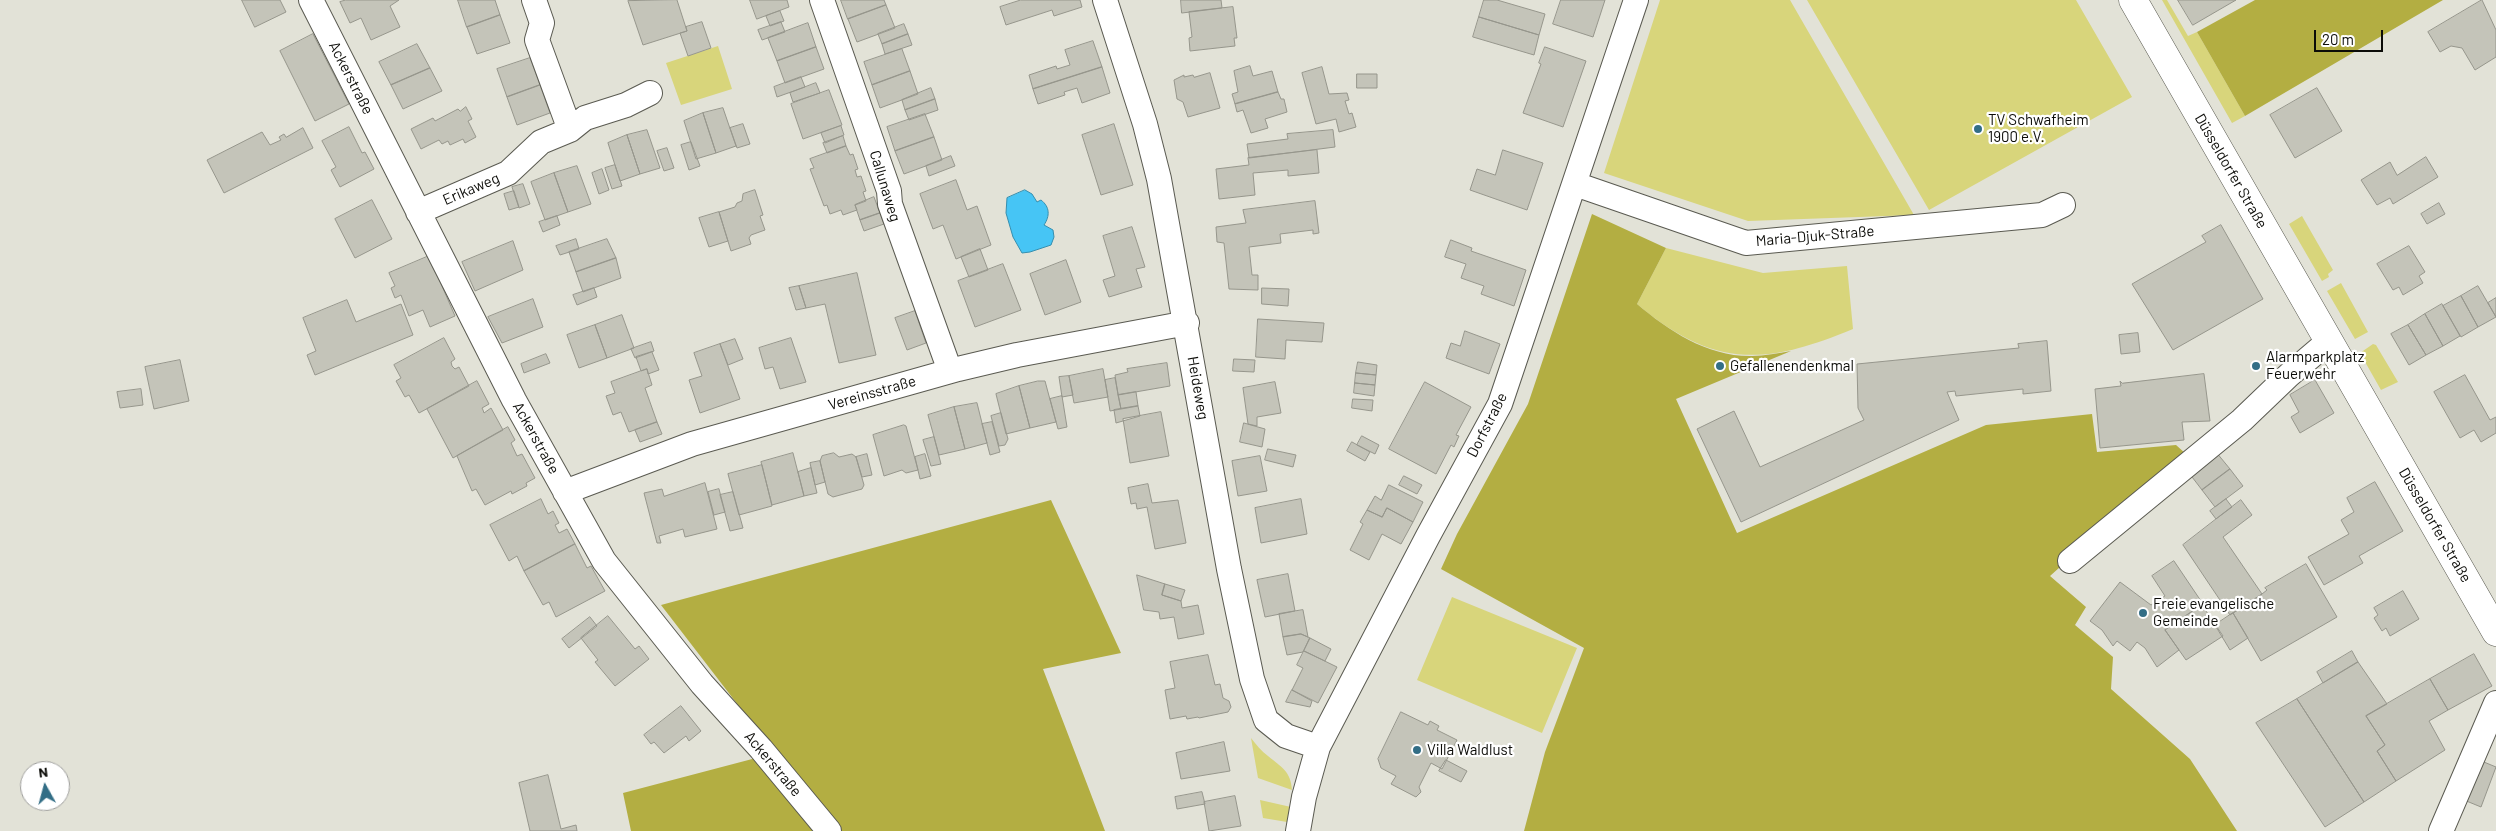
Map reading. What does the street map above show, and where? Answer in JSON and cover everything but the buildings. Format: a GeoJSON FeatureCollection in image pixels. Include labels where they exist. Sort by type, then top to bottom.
{"type":"FeatureCollection","features":[{"type":"Feature","properties":{"kind":"main road","name":"Düsseldorfer Straße"},"geometry":{"type":"LineString","coordinates":[[2133,0],[2496,632]]}},
{"type":"Feature","properties":{"kind":"street","name":"Ackerstraße"},"geometry":{"type":"LineString","coordinates":[[312,0],[514,400],[604,561],[702,684],[761,749],[829,831]]}},
{"type":"Feature","properties":{"kind":"street"},"geometry":{"type":"LineString","coordinates":[[534,0],[542,23],[538,40],[570,130]]}},
{"type":"Feature","properties":{"kind":"street","name":"Callunaweg"},"geometry":{"type":"LineString","coordinates":[[822,0],[890,191],[890,204],[950,371]]}},
{"type":"Feature","properties":{"kind":"street","name":"Heideweg"},"geometry":{"type":"LineString","coordinates":[[1105,0],[1145,124],[1160,179],[1228,559],[1252,679],[1266,720],[1286,736],[1318,747]]}},
{"type":"Feature","properties":{"kind":"street","name":"Dorfstraße"},"geometry":{"type":"LineString","coordinates":[[1298,831],[1304,797],[1318,747],[1428,536],[1500,404],[1636,0]]}},
{"type":"Feature","properties":{"kind":"street","name":"Erikaweg"},"geometry":{"type":"LineString","coordinates":[[418,212],[508,173],[541,142],[570,130],[585,118],[626,105],[650,93]]}},
{"type":"Feature","properties":{"kind":"street","name":"Maria-Djuk-Straße"},"geometry":{"type":"LineString","coordinates":[[1575,184],[1746,242],[2042,215],[2063,205]]}},
{"type":"Feature","properties":{"kind":"street","name":"Vereinsstraße"},"geometry":{"type":"LineString","coordinates":[[565,492],[692,444],[950,371],[1017,355],[1187,323]]}},
{"type":"Feature","properties":{"kind":"street"},"geometry":{"type":"LineString","coordinates":[[2070,561],[2242,420],[2288,375],[2329,341]]}},
{"type":"Feature","properties":{"kind":"street"},"geometry":{"type":"LineString","coordinates":[[2441,831],[2496,703]]}},
{"type":"Feature","properties":{"kind":"shaded area"},"geometry":{"type":"Polygon","coordinates":[[[1660,0],[1790,0],[1914,215],[1748,221],[1604,173],[1660,0]]]}},
{"type":"Feature","properties":{"kind":"shaded area","name":"TV Schwafheim 1900 e.V."},"geometry":{"type":"Polygon","coordinates":[[[1807,0],[2076,0],[2132,97],[1929,210],[1807,0]]]}},
{"type":"Feature","properties":{"kind":"shaded area"},"geometry":{"type":"Polygon","coordinates":[[[2162,0],[2167,0],[2188,36],[2197,32],[2245,116],[2232,123],[2162,0]]]}},
{"type":"Feature","properties":{"kind":"shaded area"},"geometry":{"type":"Polygon","coordinates":[[[2255,0],[2443,0],[2245,116],[2197,32],[2255,0]]]}},
{"type":"Feature","properties":{"kind":"shaded area"},"geometry":{"type":"Polygon","coordinates":[[[718,46],[732,89],[681,105],[666,63],[718,46]]]}},
{"type":"Feature","properties":{"kind":"shaded area"},"geometry":{"type":"Polygon","coordinates":[[[1592,214],[1666,248],[1637,304],[1662,324],[1690,341],[1720,352],[1752,356],[1791,351],[1676,399],[1737,533],[1986,425],[2092,414],[2097,452],[2176,445],[2186,454],[2050,576],[2086,607],[2075,625],[2113,657],[2111,689],[2190,759],[2237,831],[1524,831],[1545,752],[1584,648],[1441,569],[1457,534],[1528,404],[1592,214]]]}},
{"type":"Feature","properties":{"kind":"shaded area"},"geometry":{"type":"Polygon","coordinates":[[[2302,216],[2333,270],[2328,274],[2329,277],[2322,281],[2289,224],[2302,216]]]}},
{"type":"Feature","properties":{"kind":"shaded area"},"geometry":{"type":"Polygon","coordinates":[[[1666,248],[1763,273],[1847,266],[1853,329],[1792,350],[1766,354],[1740,354],[1715,350],[1690,340],[1664,325],[1637,304],[1666,248]]]}},
{"type":"Feature","properties":{"kind":"shaded area"},"geometry":{"type":"Polygon","coordinates":[[[2341,283],[2368,332],[2355,339],[2327,291],[2341,283]]]}},
{"type":"Feature","properties":{"kind":"shaded area"},"geometry":{"type":"Polygon","coordinates":[[[2373,344],[2376,345],[2398,382],[2381,390],[2360,353],[2373,344]]]}},
{"type":"Feature","properties":{"kind":"shaded area"},"geometry":{"type":"Polygon","coordinates":[[[1051,500],[1121,653],[1043,669],[1105,831],[631,831],[623,793],[775,753],[661,605],[1051,500]]]}},
{"type":"Feature","properties":{"kind":"shaded area"},"geometry":{"type":"Polygon","coordinates":[[[1452,597],[1577,648],[1542,733],[1417,680],[1452,597]]]}},
{"type":"Feature","properties":{"kind":"shaded area"},"geometry":{"type":"Polygon","coordinates":[[[1251,738],[1263,752],[1284,770],[1290,778],[1292,790],[1258,778],[1251,738]]]}},
{"type":"Feature","properties":{"kind":"shaded area"},"geometry":{"type":"Polygon","coordinates":[[[1260,800],[1291,807],[1287,822],[1263,818],[1260,800]]]}},
{"type":"Feature","properties":{"kind":"water"},"geometry":{"type":"Polygon","coordinates":[[[1025,190],[1032,194],[1037,202],[1041,200],[1046,206],[1048,215],[1044,225],[1053,230],[1054,237],[1051,245],[1022,253],[1013,237],[1006,213],[1007,198],[1025,190]]]}},
{"type":"Feature","properties":{"kind":"place","name":"TV Schwafheim 1900 e.V."},"geometry":{"type":"Point","coordinates":[1978,129]}},
{"type":"Feature","properties":{"kind":"place","name":"Gefallenendenkmal"},"geometry":{"type":"Point","coordinates":[1720,366]}},
{"type":"Feature","properties":{"kind":"place","name":"Alarmparkplatz Feuerwehr"},"geometry":{"type":"Point","coordinates":[2256,366]}},
{"type":"Feature","properties":{"kind":"place","name":"Freie evangelische Gemeinde"},"geometry":{"type":"Point","coordinates":[2143,613]}},
{"type":"Feature","properties":{"kind":"place","name":"Villa Waldlust"},"geometry":{"type":"Point","coordinates":[1417,750]}}]}
